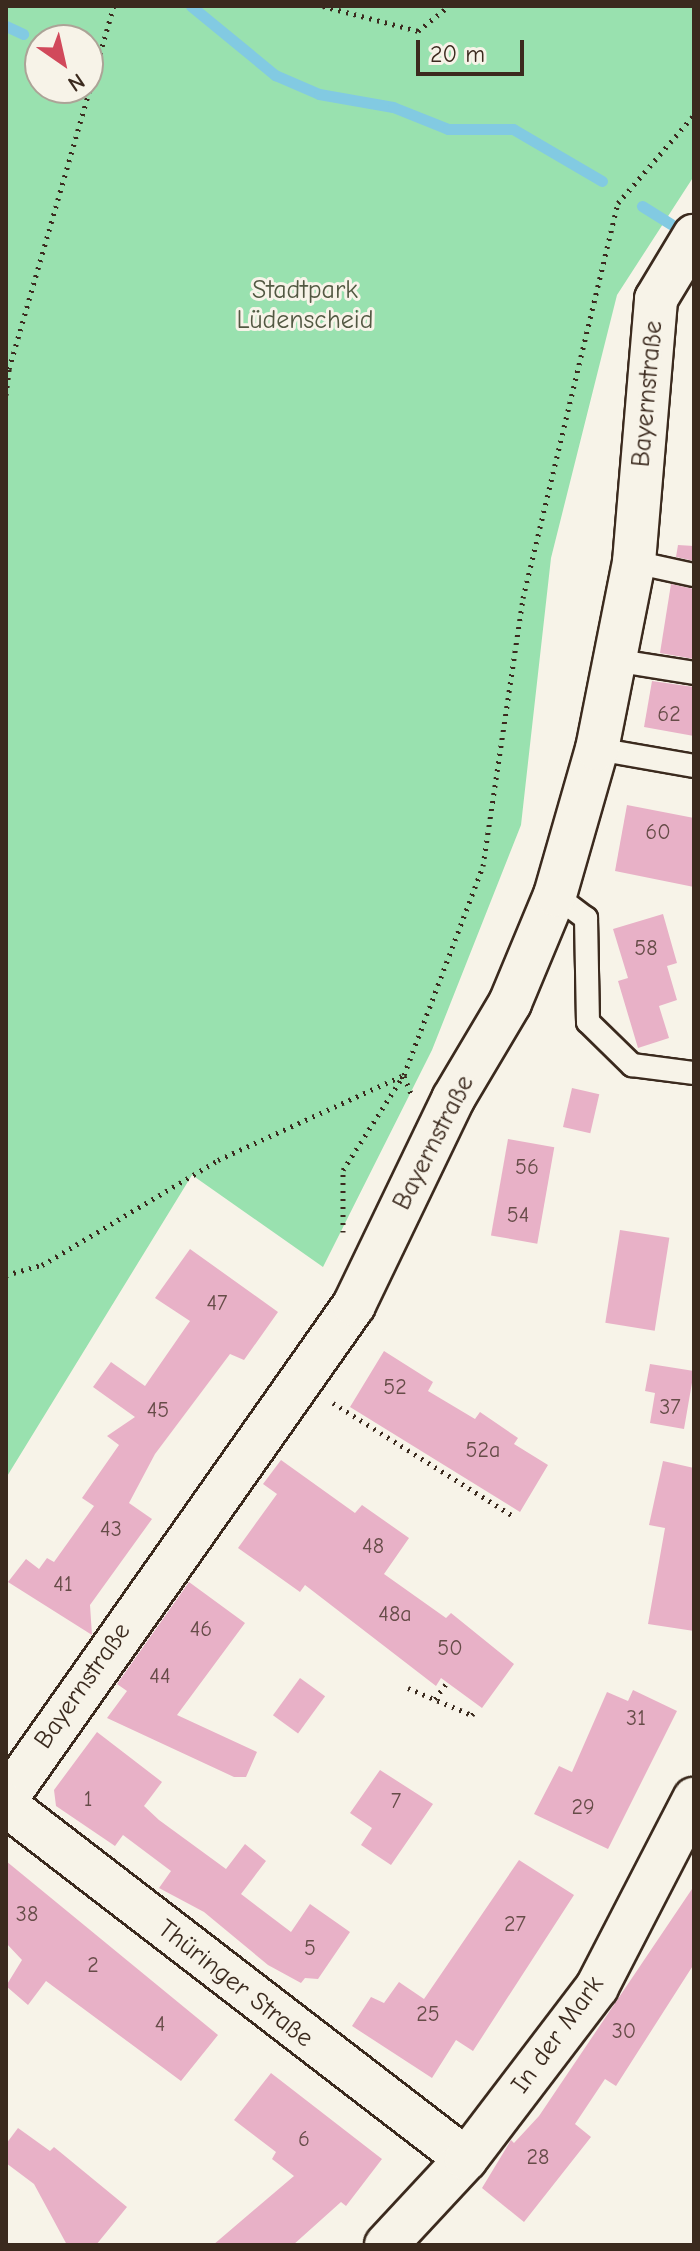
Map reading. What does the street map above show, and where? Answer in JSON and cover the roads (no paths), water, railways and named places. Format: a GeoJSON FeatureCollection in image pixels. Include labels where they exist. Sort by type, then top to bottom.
{"type":"FeatureCollection","features":[{"type":"Feature","properties":{"kind":"street","name":"Bayernstraße"},"geometry":{"type":"LineString","coordinates":[[6,1802],[181,1529],[298,1383],[354,1305],[453,1099],[510,1003],[555,895],[597,749],[634,562],[656,299],[694,236]]}},
{"type":"Feature","properties":{"kind":"street","name":"In der Mark"},"geometry":{"type":"LineString","coordinates":[[386,2245],[466,2159],[597,1987],[694,1799]]}},
{"type":"Feature","properties":{"kind":"street","name":"Thüringer Straße"},"geometry":{"type":"LineString","coordinates":[[6,1802],[466,2159]]}},
{"type":"Feature","properties":{"kind":"lane"},"geometry":{"type":"LineString","coordinates":[[634,562],[694,575]]}},
{"type":"Feature","properties":{"kind":"lane"},"geometry":{"type":"LineString","coordinates":[[613,660],[694,673]]}},
{"type":"Feature","properties":{"kind":"lane"},"geometry":{"type":"LineString","coordinates":[[597,749],[694,766]]}},
{"type":"Feature","properties":{"kind":"lane"},"geometry":{"type":"LineString","coordinates":[[555,895],[586,918],[588,1022],[632,1065],[694,1073]]}},
{"type":"Feature","properties":{"kind":"waterway"},"geometry":{"type":"LineString","coordinates":[[191,6],[275,75],[319,94],[393,107],[448,129],[513,129],[602,181]]}},
{"type":"Feature","properties":{"kind":"waterway"},"geometry":{"type":"LineString","coordinates":[[6,26],[23,34]]}},
{"type":"Feature","properties":{"kind":"waterway"},"geometry":{"type":"LineString","coordinates":[[642,206],[671,224]]}},
{"type":"Feature","properties":{"kind":"park label","name":"Stadtpark Lüdenscheid"},"geometry":{"type":"Point","coordinates":[305,306]}}]}
